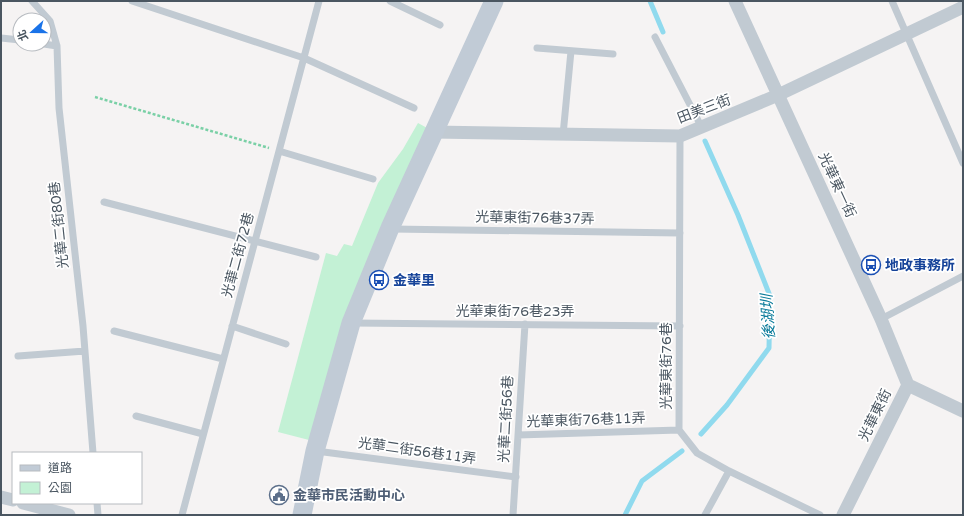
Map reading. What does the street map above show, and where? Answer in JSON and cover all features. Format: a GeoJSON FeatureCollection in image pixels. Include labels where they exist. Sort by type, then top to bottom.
{"type":"FeatureCollection","features":[{"type":"Feature","properties":{"kind":"street"},"geometry":{"type":"LineString","coordinates":[[302,515],[315,450],[351,323],[390,228],[494,1]]}},
{"type":"Feature","properties":{"kind":"street","name":"光華東一街"},"geometry":{"type":"LineString","coordinates":[[734,1],[881,318],[908,384]]}},
{"type":"Feature","properties":{"kind":"street","name":"田美三街"},"geometry":{"type":"LineString","coordinates":[[433,132],[680,136],[778,95],[963,7]]}},
{"type":"Feature","properties":{"kind":"street","name":"光華東街"},"geometry":{"type":"LineString","coordinates":[[843,515],[908,384],[963,411]]}},
{"type":"Feature","properties":{"kind":"street"},"geometry":{"type":"LineString","coordinates":[[1,497],[12,500]]}},
{"type":"Feature","properties":{"kind":"street"},"geometry":{"type":"LineString","coordinates":[[27,504],[69,515]]}},
{"type":"Feature","properties":{"kind":"lane","name":"光華二街80巷"},"geometry":{"type":"LineString","coordinates":[[32,1],[50,21],[57,46],[60,108],[85,351],[93,452]]}},
{"type":"Feature","properties":{"kind":"lane"},"geometry":{"type":"LineString","coordinates":[[132,1],[304,58],[414,108]]}},
{"type":"Feature","properties":{"kind":"lane","name":"光華二街72巷"},"geometry":{"type":"LineString","coordinates":[[182,515],[319,1]]}},
{"type":"Feature","properties":{"kind":"lane"},"geometry":{"type":"LineString","coordinates":[[390,1],[440,25]]}},
{"type":"Feature","properties":{"kind":"lane"},"geometry":{"type":"LineString","coordinates":[[892,1],[963,163]]}},
{"type":"Feature","properties":{"kind":"lane"},"geometry":{"type":"LineString","coordinates":[[655,36],[702,128]]}},
{"type":"Feature","properties":{"kind":"lane"},"geometry":{"type":"LineString","coordinates":[[1,38],[12,39]]}},
{"type":"Feature","properties":{"kind":"lane"},"geometry":{"type":"LineString","coordinates":[[52,45],[57,46]]}},
{"type":"Feature","properties":{"kind":"lane"},"geometry":{"type":"LineString","coordinates":[[537,48],[613,54]]}},
{"type":"Feature","properties":{"kind":"lane"},"geometry":{"type":"LineString","coordinates":[[563,134],[571,51]]}},
{"type":"Feature","properties":{"kind":"lane","name":"光華東街76巷"},"geometry":{"type":"LineString","coordinates":[[680,136],[679,430],[697,453],[820,515]]}},
{"type":"Feature","properties":{"kind":"lane"},"geometry":{"type":"LineString","coordinates":[[279,151],[373,179]]}},
{"type":"Feature","properties":{"kind":"lane"},"geometry":{"type":"LineString","coordinates":[[104,202],[316,257]]}},
{"type":"Feature","properties":{"kind":"lane","name":"光華東街76巷37弄"},"geometry":{"type":"LineString","coordinates":[[390,228],[680,233]]}},
{"type":"Feature","properties":{"kind":"lane"},"geometry":{"type":"LineString","coordinates":[[881,318],[963,276]]}},
{"type":"Feature","properties":{"kind":"lane","name":"光華東街76巷23弄"},"geometry":{"type":"LineString","coordinates":[[351,323],[680,326]]}},
{"type":"Feature","properties":{"kind":"lane","name":"光華二街56巷"},"geometry":{"type":"LineString","coordinates":[[513,515],[525,324]]}},
{"type":"Feature","properties":{"kind":"lane"},"geometry":{"type":"LineString","coordinates":[[232,326],[286,344]]}},
{"type":"Feature","properties":{"kind":"lane"},"geometry":{"type":"LineString","coordinates":[[114,332],[223,359]]}},
{"type":"Feature","properties":{"kind":"lane"},"geometry":{"type":"LineString","coordinates":[[18,356],[85,351]]}},
{"type":"Feature","properties":{"kind":"lane"},"geometry":{"type":"LineString","coordinates":[[136,416],[203,434]]}},
{"type":"Feature","properties":{"kind":"lane","name":"光華東街76巷11弄"},"geometry":{"type":"LineString","coordinates":[[518,435],[679,430]]}},
{"type":"Feature","properties":{"kind":"lane","name":"光華二街56巷11弄"},"geometry":{"type":"LineString","coordinates":[[315,450],[516,477]]}},
{"type":"Feature","properties":{"kind":"lane"},"geometry":{"type":"LineString","coordinates":[[705,515],[729,470]]}},
{"type":"Feature","properties":{"kind":"lane"},"geometry":{"type":"LineString","coordinates":[[97,504],[98,515]]}},
{"type":"Feature","properties":{"kind":"path"},"geometry":{"type":"LineString","coordinates":[[95,97],[279,151]]}},
{"type":"Feature","properties":{"kind":"green space"},"geometry":{"type":"Polygon","coordinates":[[[418,123],[429,129],[309,440],[278,432],[326,253],[337,256],[344,244],[352,246],[378,183],[403,149],[418,123]]]}},
{"type":"Feature","properties":{"kind":"waterway","name":"後湖圳"},"geometry":{"type":"LineString","coordinates":[[650,1],[663,32]]}},
{"type":"Feature","properties":{"kind":"waterway","name":"後湖圳"},"geometry":{"type":"LineString","coordinates":[[701,434],[727,405],[769,348],[770,296],[738,215],[705,141]]}},
{"type":"Feature","properties":{"kind":"waterway","name":"後湖圳"},"geometry":{"type":"LineString","coordinates":[[625,515],[642,481],[682,451]]}},
{"type":"Feature","properties":{"kind":"place","name":"地政事務所"},"geometry":{"type":"Point","coordinates":[871,265]}},
{"type":"Feature","properties":{"kind":"place","name":"金華里"},"geometry":{"type":"Point","coordinates":[379,280]}},
{"type":"Feature","properties":{"kind":"place","name":"金華市民活動中心"},"geometry":{"type":"Point","coordinates":[279,495]}}]}
